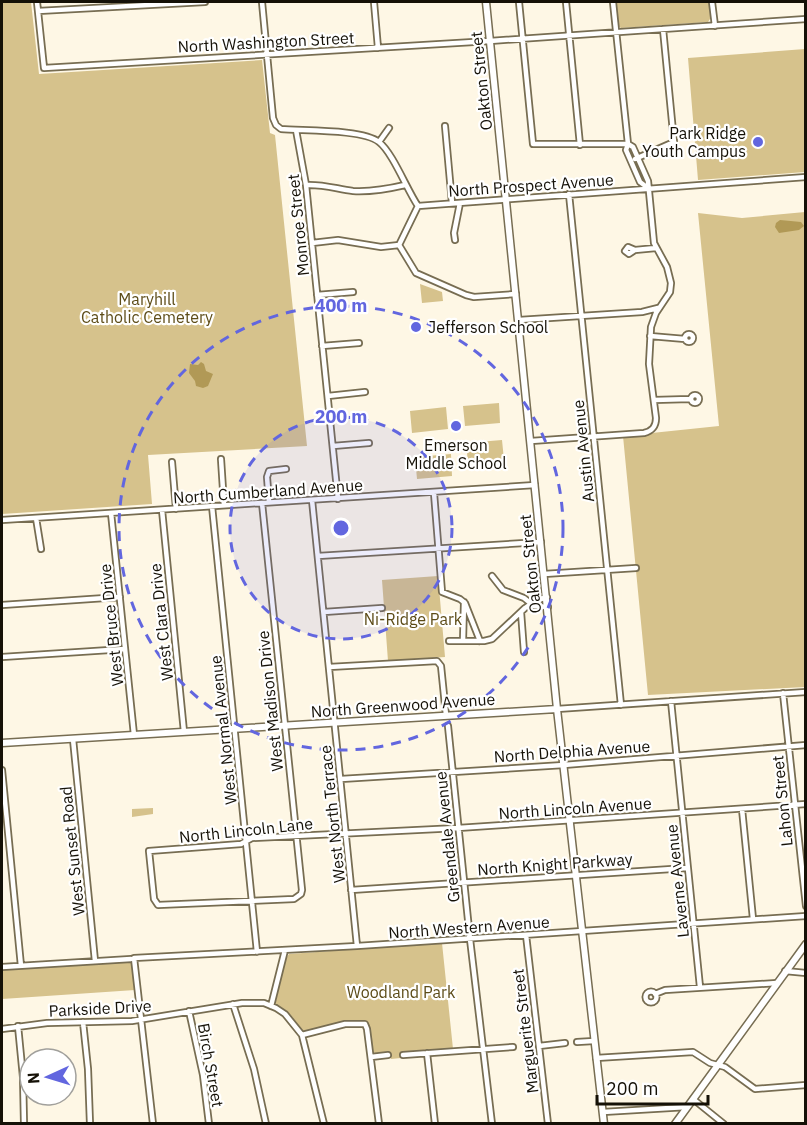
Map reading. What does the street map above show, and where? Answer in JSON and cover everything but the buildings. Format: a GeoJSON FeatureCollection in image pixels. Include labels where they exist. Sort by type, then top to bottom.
{"type":"FeatureCollection","features":[{"type":"Feature","properties":{"kind":"main road","name":"Oakton Street"},"geometry":{"type":"LineString","coordinates":[[486,2],[558,709],[604,1124]]}},
{"type":"Feature","properties":{"kind":"main road","name":"North Greenwood Avenue"},"geometry":{"type":"LineString","coordinates":[[2,743],[558,709]]}},
{"type":"Feature","properties":{"kind":"main road"},"geometry":{"type":"LineString","coordinates":[[675,1124],[806,944]]}},
{"type":"Feature","properties":{"kind":"street"},"geometry":{"type":"LineString","coordinates":[[37,2],[38,11],[205,2]]}},
{"type":"Feature","properties":{"kind":"street"},"geometry":{"type":"LineString","coordinates":[[262,2],[274,122],[281,129],[354,134],[379,142],[418,206],[399,245]]}},
{"type":"Feature","properties":{"kind":"street"},"geometry":{"type":"LineString","coordinates":[[374,2],[378,48]]}},
{"type":"Feature","properties":{"kind":"street"},"geometry":{"type":"LineString","coordinates":[[519,2],[533,144],[628,144],[633,147],[648,181],[656,249],[667,267],[671,283],[670,292],[652,322],[650,336],[649,364],[656,418],[654,428],[644,433],[531,441]]}},
{"type":"Feature","properties":{"kind":"street"},"geometry":{"type":"LineString","coordinates":[[566,2],[580,145]]}},
{"type":"Feature","properties":{"kind":"street"},"geometry":{"type":"LineString","coordinates":[[613,2],[628,144],[626,150],[640,182],[648,188]]}},
{"type":"Feature","properties":{"kind":"street"},"geometry":{"type":"LineString","coordinates":[[712,2],[715,26]]}},
{"type":"Feature","properties":{"kind":"street","name":"North Washington Street"},"geometry":{"type":"LineString","coordinates":[[38,11],[44,68],[806,19]]}},
{"type":"Feature","properties":{"kind":"street"},"geometry":{"type":"LineString","coordinates":[[631,161],[674,142],[663,29]]}},
{"type":"Feature","properties":{"kind":"street"},"geometry":{"type":"LineString","coordinates":[[445,126],[453,203]]}},
{"type":"Feature","properties":{"kind":"street"},"geometry":{"type":"LineString","coordinates":[[379,142],[389,128]]}},
{"type":"Feature","properties":{"kind":"street","name":"Monroe Street"},"geometry":{"type":"LineString","coordinates":[[296,130],[306,185],[338,499]]}},
{"type":"Feature","properties":{"kind":"street","name":"North Prospect Avenue"},"geometry":{"type":"LineString","coordinates":[[418,206],[806,177]]}},
{"type":"Feature","properties":{"kind":"street"},"geometry":{"type":"LineString","coordinates":[[306,185],[373,191],[405,185]]}},
{"type":"Feature","properties":{"kind":"street","name":"Austin Avenue"},"geometry":{"type":"LineString","coordinates":[[569,194],[621,705]]}},
{"type":"Feature","properties":{"kind":"street"},"geometry":{"type":"LineString","coordinates":[[455,240],[454,233],[460,202]]}},
{"type":"Feature","properties":{"kind":"street"},"geometry":{"type":"LineString","coordinates":[[312,243],[338,240],[381,248],[399,245]]}},
{"type":"Feature","properties":{"kind":"street"},"geometry":{"type":"LineString","coordinates":[[399,245],[416,273],[470,296],[516,294]]}},
{"type":"Feature","properties":{"kind":"street"},"geometry":{"type":"LineString","coordinates":[[635,250],[656,249]]}},
{"type":"Feature","properties":{"kind":"street"},"geometry":{"type":"LineString","coordinates":[[317,295],[353,292]]}},
{"type":"Feature","properties":{"kind":"street"},"geometry":{"type":"LineString","coordinates":[[519,320],[642,312],[660,306]]}},
{"type":"Feature","properties":{"kind":"street"},"geometry":{"type":"LineString","coordinates":[[642,312],[652,322]]}},
{"type":"Feature","properties":{"kind":"street"},"geometry":{"type":"LineString","coordinates":[[650,336],[685,339]]}},
{"type":"Feature","properties":{"kind":"street"},"geometry":{"type":"LineString","coordinates":[[322,346],[359,342]]}},
{"type":"Feature","properties":{"kind":"street"},"geometry":{"type":"LineString","coordinates":[[328,396],[364,392]]}},
{"type":"Feature","properties":{"kind":"street"},"geometry":{"type":"LineString","coordinates":[[654,400],[690,399]]}},
{"type":"Feature","properties":{"kind":"street"},"geometry":{"type":"LineString","coordinates":[[333,446],[369,443]]}},
{"type":"Feature","properties":{"kind":"street"},"geometry":{"type":"LineString","coordinates":[[221,459],[224,505]]}},
{"type":"Feature","properties":{"kind":"street"},"geometry":{"type":"LineString","coordinates":[[172,462],[176,508]]}},
{"type":"Feature","properties":{"kind":"street"},"geometry":{"type":"LineString","coordinates":[[269,502],[267,474],[272,470],[286,469]]}},
{"type":"Feature","properties":{"kind":"street","name":"North Cumberland Avenue"},"geometry":{"type":"LineString","coordinates":[[2,520],[535,485]]}},
{"type":"Feature","properties":{"kind":"street"},"geometry":{"type":"LineString","coordinates":[[434,493],[442,592],[464,601],[480,641]]}},
{"type":"Feature","properties":{"kind":"street","name":"West North Terrace"},"geometry":{"type":"LineString","coordinates":[[312,500],[357,946]]}},
{"type":"Feature","properties":{"kind":"street","name":"West Madison Drive"},"geometry":{"type":"LineString","coordinates":[[252,900],[294,899],[300,897],[302,890],[262,503]]}},
{"type":"Feature","properties":{"kind":"street","name":"West Normal Avenue"},"geometry":{"type":"LineString","coordinates":[[212,506],[257,952]]}},
{"type":"Feature","properties":{"kind":"street","name":"West Clara Drive"},"geometry":{"type":"LineString","coordinates":[[162,510],[184,732]]}},
{"type":"Feature","properties":{"kind":"street","name":"West Bruce Drive"},"geometry":{"type":"LineString","coordinates":[[111,513],[134,735]]}},
{"type":"Feature","properties":{"kind":"street"},"geometry":{"type":"LineString","coordinates":[[36,518],[41,549]]}},
{"type":"Feature","properties":{"kind":"street"},"geometry":{"type":"LineString","coordinates":[[318,556],[541,542]]}},
{"type":"Feature","properties":{"kind":"street"},"geometry":{"type":"LineString","coordinates":[[544,574],[636,568]]}},
{"type":"Feature","properties":{"kind":"street"},"geometry":{"type":"LineString","coordinates":[[492,576],[503,590],[524,598],[532,604],[548,607]]}},
{"type":"Feature","properties":{"kind":"street"},"geometry":{"type":"LineString","coordinates":[[2,604],[120,597]]}},
{"type":"Feature","properties":{"kind":"street"},"geometry":{"type":"LineString","coordinates":[[449,641],[480,641],[496,636],[535,601],[547,597]]}},
{"type":"Feature","properties":{"kind":"street"},"geometry":{"type":"LineString","coordinates":[[463,641],[464,601]]}},
{"type":"Feature","properties":{"kind":"street"},"geometry":{"type":"LineString","coordinates":[[324,612],[382,608]]}},
{"type":"Feature","properties":{"kind":"street"},"geometry":{"type":"LineString","coordinates":[[521,612],[524,652]]}},
{"type":"Feature","properties":{"kind":"street"},"geometry":{"type":"LineString","coordinates":[[2,657],[125,649]]}},
{"type":"Feature","properties":{"kind":"street"},"geometry":{"type":"LineString","coordinates":[[329,667],[439,662],[446,715]]}},
{"type":"Feature","properties":{"kind":"street","name":"North Greenwood Avenue"},"geometry":{"type":"LineString","coordinates":[[558,709],[806,692]]}},
{"type":"Feature","properties":{"kind":"street","name":"Lahon Street"},"geometry":{"type":"LineString","coordinates":[[783,693],[806,906]]}},
{"type":"Feature","properties":{"kind":"street","name":"Laverne Avenue"},"geometry":{"type":"LineString","coordinates":[[671,701],[700,987]]}},
{"type":"Feature","properties":{"kind":"street","name":"Greendale Avenue"},"geometry":{"type":"LineString","coordinates":[[448,726],[492,1124]]}},
{"type":"Feature","properties":{"kind":"street","name":"West Sunset Road"},"geometry":{"type":"LineString","coordinates":[[73,739],[95,961]]}},
{"type":"Feature","properties":{"kind":"street","name":"North Delphia Avenue"},"geometry":{"type":"LineString","coordinates":[[341,779],[564,765],[806,745]]}},
{"type":"Feature","properties":{"kind":"street"},"geometry":{"type":"LineString","coordinates":[[2,770],[21,966]]}},
{"type":"Feature","properties":{"kind":"street","name":"North Lincoln Avenue"},"geometry":{"type":"LineString","coordinates":[[346,833],[570,821],[806,804]]}},
{"type":"Feature","properties":{"kind":"street"},"geometry":{"type":"LineString","coordinates":[[742,809],[753,919]]}},
{"type":"Feature","properties":{"kind":"street","name":"North Lincoln Lane"},"geometry":{"type":"LineString","coordinates":[[252,900],[162,905],[156,903],[149,851],[241,844],[252,838],[346,833]]}},
{"type":"Feature","properties":{"kind":"street","name":"North Knight Parkway"},"geometry":{"type":"LineString","coordinates":[[351,890],[687,868]]}},
{"type":"Feature","properties":{"kind":"street","name":"North Western Avenue"},"geometry":{"type":"LineString","coordinates":[[2,967],[806,916]]}},
{"type":"Feature","properties":{"kind":"street","name":"Marguerite Street"},"geometry":{"type":"LineString","coordinates":[[526,935],[548,1124]]}},
{"type":"Feature","properties":{"kind":"street"},"geometry":{"type":"LineString","coordinates":[[285,950],[272,1006],[290,1019],[302,1035],[324,1124]]}},
{"type":"Feature","properties":{"kind":"street"},"geometry":{"type":"LineString","coordinates":[[133,958],[153,1124]]}},
{"type":"Feature","properties":{"kind":"street"},"geometry":{"type":"LineString","coordinates":[[785,971],[806,973]]}},
{"type":"Feature","properties":{"kind":"street"},"geometry":{"type":"LineString","coordinates":[[655,994],[665,990],[777,983]]}},
{"type":"Feature","properties":{"kind":"street","name":"Parkside Drive"},"geometry":{"type":"LineString","coordinates":[[2,1029],[18,1026],[141,1020],[254,1002],[272,1006]]}},
{"type":"Feature","properties":{"kind":"street"},"geometry":{"type":"LineString","coordinates":[[233,1005],[254,1069],[266,1124]]}},
{"type":"Feature","properties":{"kind":"street","name":"Birch Street"},"geometry":{"type":"LineString","coordinates":[[189,1011],[209,1124]]}},
{"type":"Feature","properties":{"kind":"street"},"geometry":{"type":"LineString","coordinates":[[83,1022],[90,1124]]}},
{"type":"Feature","properties":{"kind":"street"},"geometry":{"type":"LineString","coordinates":[[302,1035],[345,1024],[365,1024],[379,1124]]}},
{"type":"Feature","properties":{"kind":"street"},"geometry":{"type":"LineString","coordinates":[[18,1026],[23,1077],[24,1124]]}},
{"type":"Feature","properties":{"kind":"street"},"geometry":{"type":"LineString","coordinates":[[577,1042],[594,1041]]}},
{"type":"Feature","properties":{"kind":"street"},"geometry":{"type":"LineString","coordinates":[[539,1046],[565,1043]]}},
{"type":"Feature","properties":{"kind":"street"},"geometry":{"type":"LineString","coordinates":[[403,1055],[513,1047]]}},
{"type":"Feature","properties":{"kind":"street"},"geometry":{"type":"LineString","coordinates":[[596,1058],[693,1052],[710,1063],[725,1067],[755,1089],[806,1085]]}},
{"type":"Feature","properties":{"kind":"street"},"geometry":{"type":"LineString","coordinates":[[427,1053],[435,1124]]}},
{"type":"Feature","properties":{"kind":"street"},"geometry":{"type":"LineString","coordinates":[[371,1057],[388,1055]]}},
{"type":"Feature","properties":{"kind":"street"},"geometry":{"type":"LineString","coordinates":[[693,1099],[724,1124]]}},
{"type":"Feature","properties":{"kind":"street"},"geometry":{"type":"LineString","coordinates":[[603,1112],[687,1107]]}},
{"type":"Feature","properties":{"kind":"green space","name":"Maryhill Catholic Cemetery"},"geometry":{"type":"Polygon","coordinates":[[[2,2],[31,2],[39,74],[262,60],[270,133],[275,135],[307,446],[148,455],[152,504],[2,514],[2,2]]]}},
{"type":"Feature","properties":{"kind":"green space"},"geometry":{"type":"Polygon","coordinates":[[[616,2],[711,2],[712,16],[708,22],[621,28],[617,25],[616,2]]]}},
{"type":"Feature","properties":{"kind":"green space"},"geometry":{"type":"Polygon","coordinates":[[[805,49],[805,172],[698,180],[688,58],[805,49]]]}},
{"type":"Feature","properties":{"kind":"green space"},"geometry":{"type":"Polygon","coordinates":[[[805,212],[805,687],[648,695],[623,436],[719,426],[698,213],[742,218],[805,212]]]}},
{"type":"Feature","properties":{"kind":"green space"},"geometry":{"type":"Polygon","coordinates":[[[420,284],[442,292],[443,301],[422,303],[420,284]]]}},
{"type":"Feature","properties":{"kind":"green space"},"geometry":{"type":"Polygon","coordinates":[[[499,403],[500,423],[465,426],[463,406],[499,403]]]}},
{"type":"Feature","properties":{"kind":"green space"},"geometry":{"type":"Polygon","coordinates":[[[446,407],[448,429],[412,433],[410,411],[446,407]]]}},
{"type":"Feature","properties":{"kind":"green space"},"geometry":{"type":"Polygon","coordinates":[[[502,440],[504,460],[468,463],[466,443],[502,440]]]}},
{"type":"Feature","properties":{"kind":"green space"},"geometry":{"type":"Polygon","coordinates":[[[451,454],[452,476],[417,479],[415,457],[451,454]]]}},
{"type":"Feature","properties":{"kind":"green space","name":"Ni-Ridge Park"},"geometry":{"type":"Polygon","coordinates":[[[438,576],[445,657],[388,661],[382,580],[438,576]]]}},
{"type":"Feature","properties":{"kind":"green space"},"geometry":{"type":"Polygon","coordinates":[[[153,808],[153,814],[132,817],[132,809],[153,808]]]}},
{"type":"Feature","properties":{"kind":"green space","name":"Woodland Park"},"geometry":{"type":"Polygon","coordinates":[[[442,943],[453,1049],[400,1052],[401,1058],[391,1059],[390,1053],[376,1054],[373,1052],[370,1028],[364,1020],[303,1032],[292,1017],[275,1005],[286,958],[289,954],[442,943]]]}},
{"type":"Feature","properties":{"kind":"green space"},"geometry":{"type":"Polygon","coordinates":[[[132,960],[135,990],[2,999],[2,969],[132,960]]]}},
{"type":"Feature","properties":{"kind":"shaded area"},"geometry":{"type":"Polygon","coordinates":[[[780,220],[801,222],[804,226],[799,230],[779,233],[775,227],[780,220]]]}},
{"type":"Feature","properties":{"kind":"shaded area"},"geometry":{"type":"Polygon","coordinates":[[[201,362],[206,371],[213,374],[208,386],[203,388],[196,386],[189,373],[190,364],[198,365],[201,362]]]}},
{"type":"Feature","properties":{"kind":"place","name":"Park Ridge Youth Campus"},"geometry":{"type":"Point","coordinates":[758,142]}},
{"type":"Feature","properties":{"kind":"place","name":"Jefferson School"},"geometry":{"type":"Point","coordinates":[416,327]}},
{"type":"Feature","properties":{"kind":"place","name":"Emerson Middle School"},"geometry":{"type":"Point","coordinates":[456,426]}}]}
